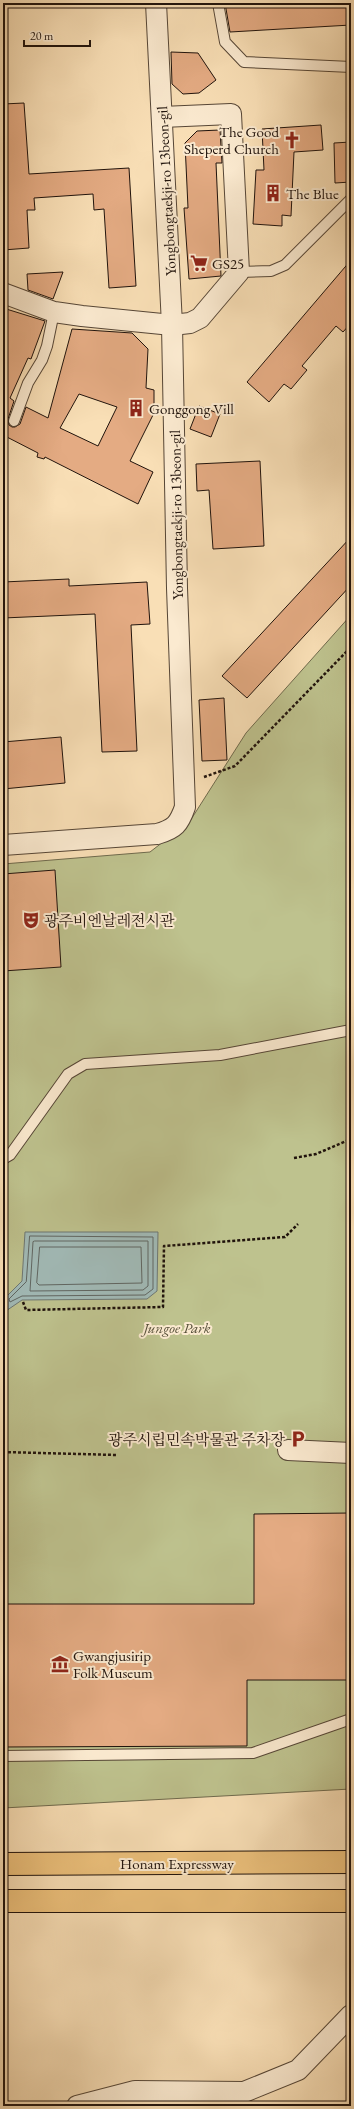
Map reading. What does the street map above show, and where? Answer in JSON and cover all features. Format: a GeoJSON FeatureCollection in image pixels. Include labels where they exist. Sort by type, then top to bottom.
{"type":"FeatureCollection","features":[{"type":"Feature","properties":{"kind":"highway","name":"Honam Expressway"},"geometry":{"type":"LineString","coordinates":[[3,1864],[351,1862]]}},
{"type":"Feature","properties":{"kind":"highway"},"geometry":{"type":"LineString","coordinates":[[3,1901],[351,1901]]}},
{"type":"Feature","properties":{"kind":"street","name":"Yongbongtaekji-ro 13beon-gil"},"geometry":{"type":"LineString","coordinates":[[3,845],[157,834],[169,830],[180,822],[185,807],[177,588],[172,325],[156,3]]}},
{"type":"Feature","properties":{"kind":"street"},"geometry":{"type":"LineString","coordinates":[[3,293],[54,312],[82,316],[172,325],[190,322],[200,318],[239,272],[231,114],[162,117]]}},
{"type":"Feature","properties":{"kind":"street"},"geometry":{"type":"LineString","coordinates":[[288,1450],[351,1453]]}},
{"type":"Feature","properties":{"kind":"street"},"geometry":{"type":"LineString","coordinates":[[77,2106],[135,2091],[244,2092],[298,2070],[351,2015]]}},
{"type":"Feature","properties":{"kind":"lane"},"geometry":{"type":"LineString","coordinates":[[218,3],[225,42],[244,62],[351,67]]}},
{"type":"Feature","properties":{"kind":"lane"},"geometry":{"type":"LineString","coordinates":[[239,272],[271,271],[285,265],[351,199]]}},
{"type":"Feature","properties":{"kind":"lane"},"geometry":{"type":"LineString","coordinates":[[14,421],[28,382],[42,360],[47,346],[54,312]]}},
{"type":"Feature","properties":{"kind":"lane"},"geometry":{"type":"LineString","coordinates":[[3,1159],[10,1155],[68,1074],[85,1064],[210,1056],[351,1030]]}},
{"type":"Feature","properties":{"kind":"lane"},"geometry":{"type":"LineString","coordinates":[[3,1756],[253,1753],[351,1719]]}},
{"type":"Feature","properties":{"kind":"path"},"geometry":{"type":"LineString","coordinates":[[198,779],[235,766],[351,647]]}},
{"type":"Feature","properties":{"kind":"path"},"geometry":{"type":"LineString","coordinates":[[294,1158],[316,1154],[351,1139]]}},
{"type":"Feature","properties":{"kind":"path"},"geometry":{"type":"LineString","coordinates":[[23,1302],[26,1310],[163,1307],[164,1246],[286,1237],[298,1224]]}},
{"type":"Feature","properties":{"kind":"path"},"geometry":{"type":"LineString","coordinates":[[3,1452],[118,1454]]}},
{"type":"Feature","properties":{"kind":"green space","name":"Jungoe Park"},"geometry":{"type":"Polygon","coordinates":[[[351,615],[351,1789],[3,1808],[3,864],[150,852],[190,821],[246,733],[351,615]]]}},
{"type":"Feature","properties":{"kind":"water"},"geometry":{"type":"Polygon","coordinates":[[[25,1232],[158,1232],[157,1291],[147,1299],[22,1300],[3,1313],[3,1300],[22,1281],[25,1232]]]}},
{"type":"Feature","properties":{"kind":"building"},"geometry":{"type":"Polygon","coordinates":[[[225,3],[351,3],[351,25],[230,32],[225,3]]]}},
{"type":"Feature","properties":{"kind":"building"},"geometry":{"type":"Polygon","coordinates":[[[171,52],[198,53],[216,80],[199,93],[183,94],[172,84],[171,52]]]}},
{"type":"Feature","properties":{"kind":"building"},"geometry":{"type":"Polygon","coordinates":[[[24,103],[29,174],[129,168],[136,286],[109,288],[104,209],[94,210],[93,194],[34,198],[35,210],[27,210],[29,248],[3,250],[3,104],[24,103]]]}},
{"type":"Feature","properties":{"kind":"building"},"geometry":{"type":"Polygon","coordinates":[[[321,125],[323,150],[294,152],[291,216],[282,215],[282,226],[253,224],[256,170],[264,170],[262,129],[321,125]]]}},
{"type":"Feature","properties":{"kind":"building"},"geometry":{"type":"Polygon","coordinates":[[[220,130],[222,163],[216,163],[221,276],[189,279],[184,208],[188,208],[185,143],[197,131],[220,130]]]}},
{"type":"Feature","properties":{"kind":"building"},"geometry":{"type":"Polygon","coordinates":[[[351,142],[351,182],[335,183],[334,143],[351,142]]]}},
{"type":"Feature","properties":{"kind":"building"},"geometry":{"type":"Polygon","coordinates":[[[351,260],[351,323],[343,332],[336,326],[302,366],[307,370],[291,389],[284,384],[269,402],[247,382],[351,260]]]}},
{"type":"Feature","properties":{"kind":"building"},"geometry":{"type":"Polygon","coordinates":[[[63,272],[53,299],[28,290],[27,274],[63,272]]]}},
{"type":"Feature","properties":{"kind":"building"},"geometry":{"type":"Polygon","coordinates":[[[3,308],[45,321],[31,359],[28,358],[10,398],[14,401],[8,419],[9,425],[12,427],[20,424],[26,407],[48,418],[72,329],[132,333],[148,349],[146,388],[154,390],[154,413],[130,461],[153,472],[138,504],[45,457],[44,459],[37,457],[38,453],[3,435],[3,308]],[[79,394],[60,428],[98,446],[117,407],[79,394]]]}},
{"type":"Feature","properties":{"kind":"building"},"geometry":{"type":"Polygon","coordinates":[[[199,406],[220,414],[211,437],[190,429],[199,406]]]}},
{"type":"Feature","properties":{"kind":"building"},"geometry":{"type":"Polygon","coordinates":[[[260,461],[264,546],[213,549],[209,490],[197,491],[196,464],[260,461]]]}},
{"type":"Feature","properties":{"kind":"building"},"geometry":{"type":"Polygon","coordinates":[[[351,537],[351,585],[247,698],[222,676],[351,537]]]}},
{"type":"Feature","properties":{"kind":"building"},"geometry":{"type":"Polygon","coordinates":[[[69,579],[69,586],[147,582],[150,624],[131,625],[137,751],[102,752],[95,614],[3,618],[3,582],[69,579]]]}},
{"type":"Feature","properties":{"kind":"building"},"geometry":{"type":"Polygon","coordinates":[[[224,698],[227,760],[202,761],[199,700],[224,698]]]}},
{"type":"Feature","properties":{"kind":"building"},"geometry":{"type":"Polygon","coordinates":[[[61,737],[65,783],[3,789],[3,742],[61,737]]]}},
{"type":"Feature","properties":{"kind":"building","name":"광주비엔날레전시관"},"geometry":{"type":"Polygon","coordinates":[[[55,870],[61,967],[3,971],[3,874],[55,870]]]}},
{"type":"Feature","properties":{"kind":"building"},"geometry":{"type":"Polygon","coordinates":[[[351,1513],[351,1680],[247,1680],[247,1746],[3,1747],[3,1604],[254,1604],[254,1514],[351,1513]]]}},
{"type":"Feature","properties":{"kind":"place","name":"The Good Sheperd Church"},"geometry":{"type":"Point","coordinates":[292,140]}},
{"type":"Feature","properties":{"kind":"place","name":"The Blue"},"geometry":{"type":"Point","coordinates":[273,193]}},
{"type":"Feature","properties":{"kind":"place","name":"GS25"},"geometry":{"type":"Point","coordinates":[199,263]}},
{"type":"Feature","properties":{"kind":"place","name":"Gonggong Vill"},"geometry":{"type":"Point","coordinates":[136,408]}},
{"type":"Feature","properties":{"kind":"place","name":"광주비엔날레전시관"},"geometry":{"type":"Point","coordinates":[31,920]}},
{"type":"Feature","properties":{"kind":"place","name":"광주시립민속박물관 주차장"},"geometry":{"type":"Point","coordinates":[298,1439]}},
{"type":"Feature","properties":{"kind":"place","name":"Gwangjusirip Folk Museum"},"geometry":{"type":"Point","coordinates":[60,1664]}}]}
